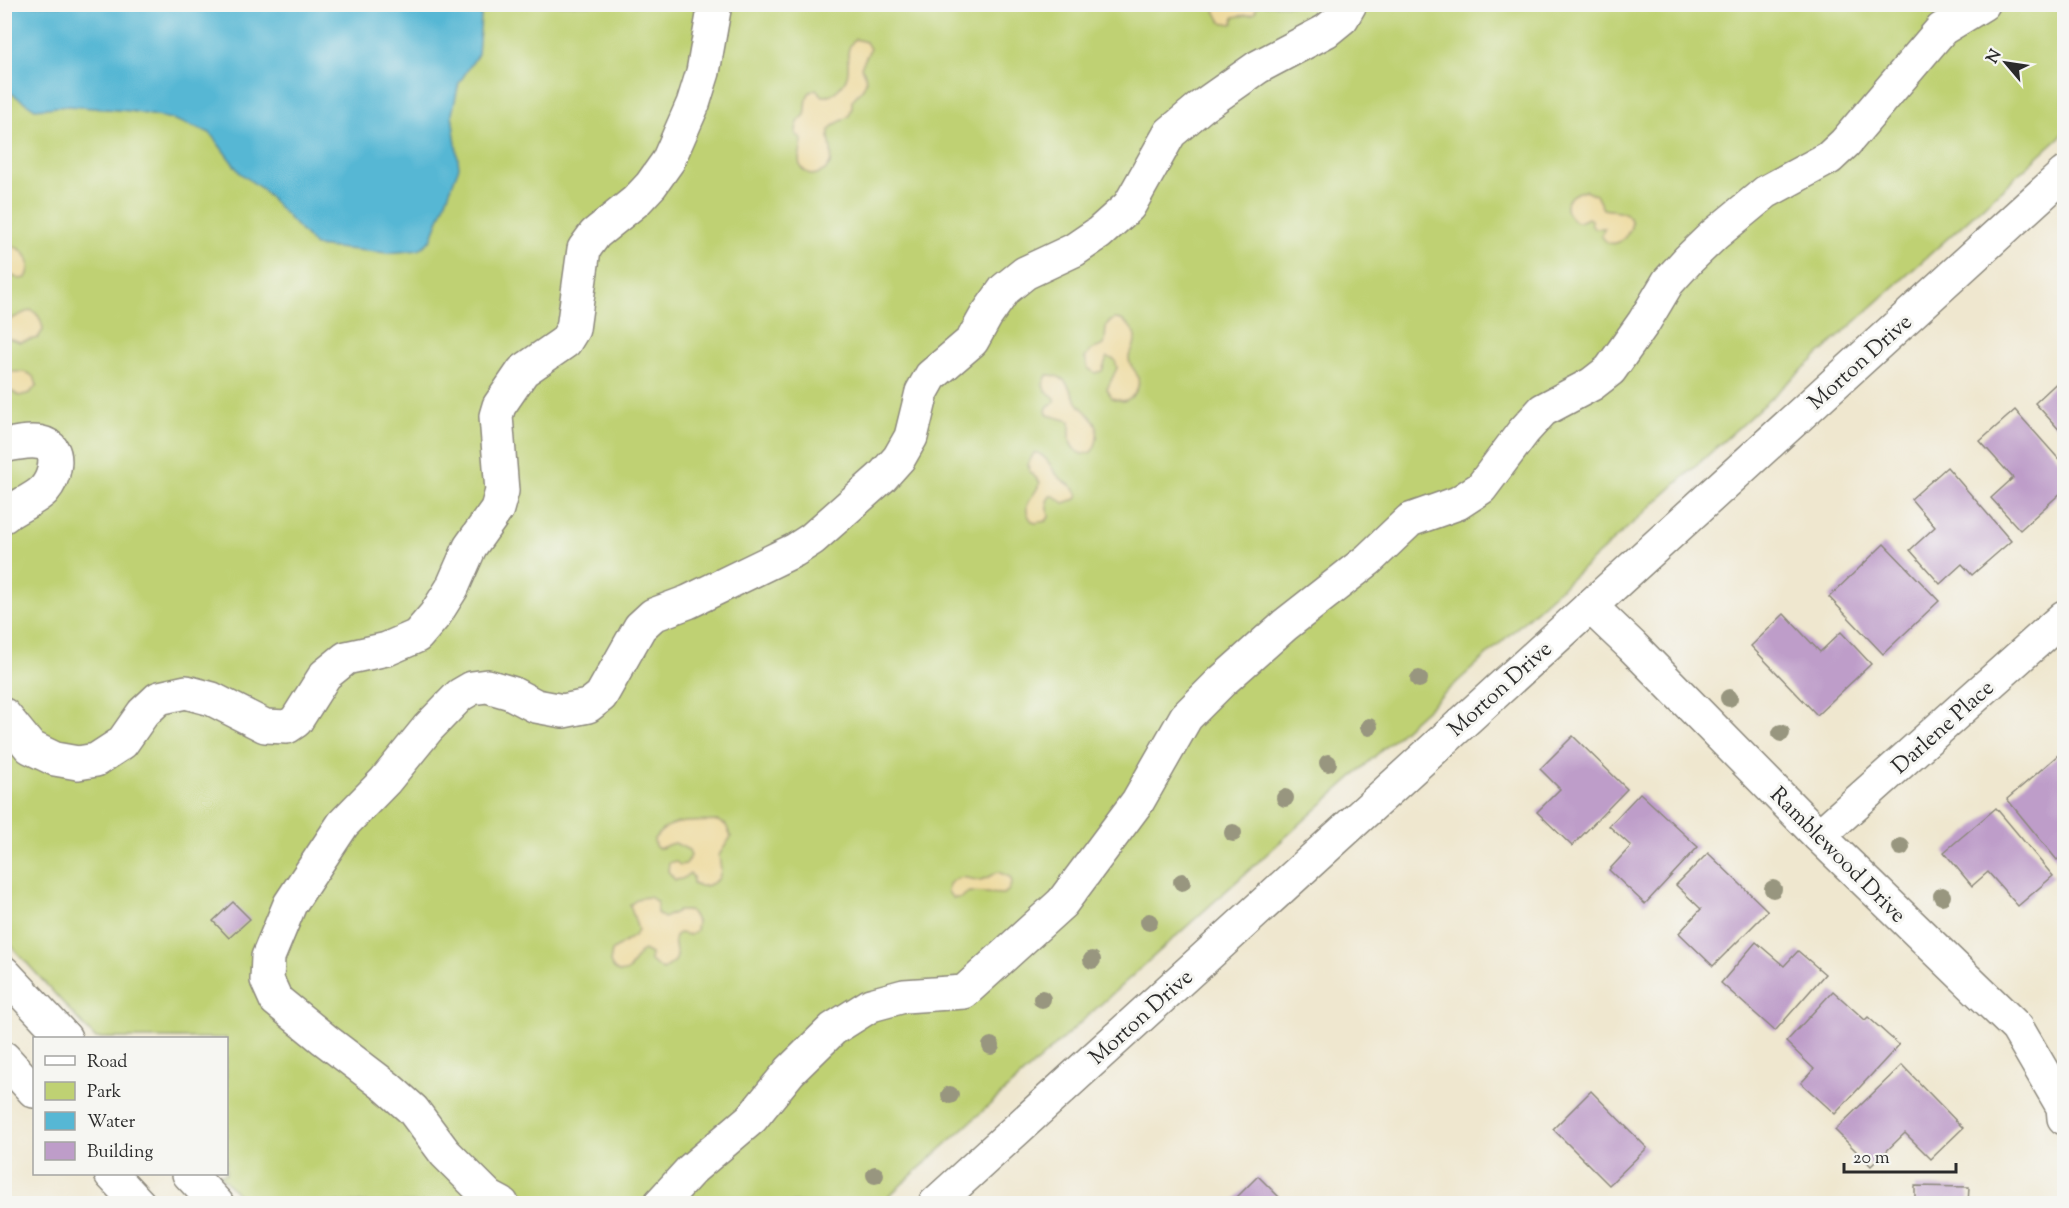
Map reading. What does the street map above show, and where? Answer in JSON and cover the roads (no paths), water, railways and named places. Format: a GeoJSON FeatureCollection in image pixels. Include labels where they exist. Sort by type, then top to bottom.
{"type":"FeatureCollection","features":[{"type":"Feature","properties":{"kind":"street"},"geometry":{"type":"LineString","coordinates":[[4,714],[30,747],[55,759],[78,763],[96,760],[122,743],[143,713],[159,698],[186,692],[212,699],[265,726],[287,728],[296,721],[325,675],[346,658],[387,649],[417,636],[435,615],[452,588],[470,547],[497,509],[502,491],[496,416],[499,406],[524,371],[565,342],[573,329],[584,249],[595,234],[636,201],[668,161],[693,104],[703,72],[715,4]]}},
{"type":"Feature","properties":{"kind":"street"},"geometry":{"type":"LineString","coordinates":[[502,1203],[489,1197],[445,1153],[413,1110],[276,1000],[267,980],[268,957],[290,904],[343,824],[385,781],[428,728],[460,695],[472,688],[487,686],[511,693],[536,706],[563,711],[588,706],[602,696],[640,627],[653,615],[688,602],[795,550],[812,539],[882,477],[899,458],[911,436],[922,392],[931,376],[972,341],[1005,289],[1025,273],[1074,250],[1099,233],[1129,206],[1170,133],[1201,107],[1258,67],[1326,31],[1342,18],[1350,4]]}},
{"type":"Feature","properties":{"kind":"street"},"geometry":{"type":"LineString","coordinates":[[660,1203],[692,1169],[752,1118],[790,1071],[832,1029],[871,1005],[904,996],[964,992],[1023,939],[1062,903],[1138,801],[1186,717],[1221,682],[1285,625],[1368,560],[1410,520],[1458,503],[1481,488],[1522,432],[1543,410],[1592,384],[1610,370],[1644,322],[1668,282],[1689,259],[1766,192],[1829,158],[1845,143],[1942,29],[1983,4]]}},
{"type":"Feature","properties":{"kind":"street","name":"Morton Drive"},"geometry":{"type":"LineString","coordinates":[[935,1203],[2064,174]]}},
{"type":"Feature","properties":{"kind":"street"},"geometry":{"type":"LineString","coordinates":[[4,446],[26,441],[43,442],[52,448],[56,458],[53,475],[45,489],[4,516]]}},
{"type":"Feature","properties":{"kind":"street","name":"Ramblewood Drive"},"geometry":{"type":"LineString","coordinates":[[1590,606],[1819,836],[2017,1028],[2063,1107],[2064,1118]]}},
{"type":"Feature","properties":{"kind":"street","name":"Darlene Place"},"geometry":{"type":"LineString","coordinates":[[1819,836],[2064,617]]}},
{"type":"Feature","properties":{"kind":"street"},"geometry":{"type":"LineString","coordinates":[[4,972],[64,1037]]}},
{"type":"Feature","properties":{"kind":"street"},"geometry":{"type":"LineString","coordinates":[[4,1058],[33,1089]]}},
{"type":"Feature","properties":{"kind":"street"},"geometry":{"type":"LineString","coordinates":[[113,1175],[139,1203]]}},
{"type":"Feature","properties":{"kind":"street"},"geometry":{"type":"LineString","coordinates":[[191,1175],[217,1203]]}},
{"type":"Feature","properties":{"kind":"water"},"geometry":{"type":"Polygon","coordinates":[[[4,5],[482,5],[478,54],[459,83],[452,114],[459,167],[431,240],[419,250],[388,253],[315,246],[262,189],[240,173],[210,133],[172,119],[130,111],[68,106],[35,109],[5,89],[4,5]]]}}]}
